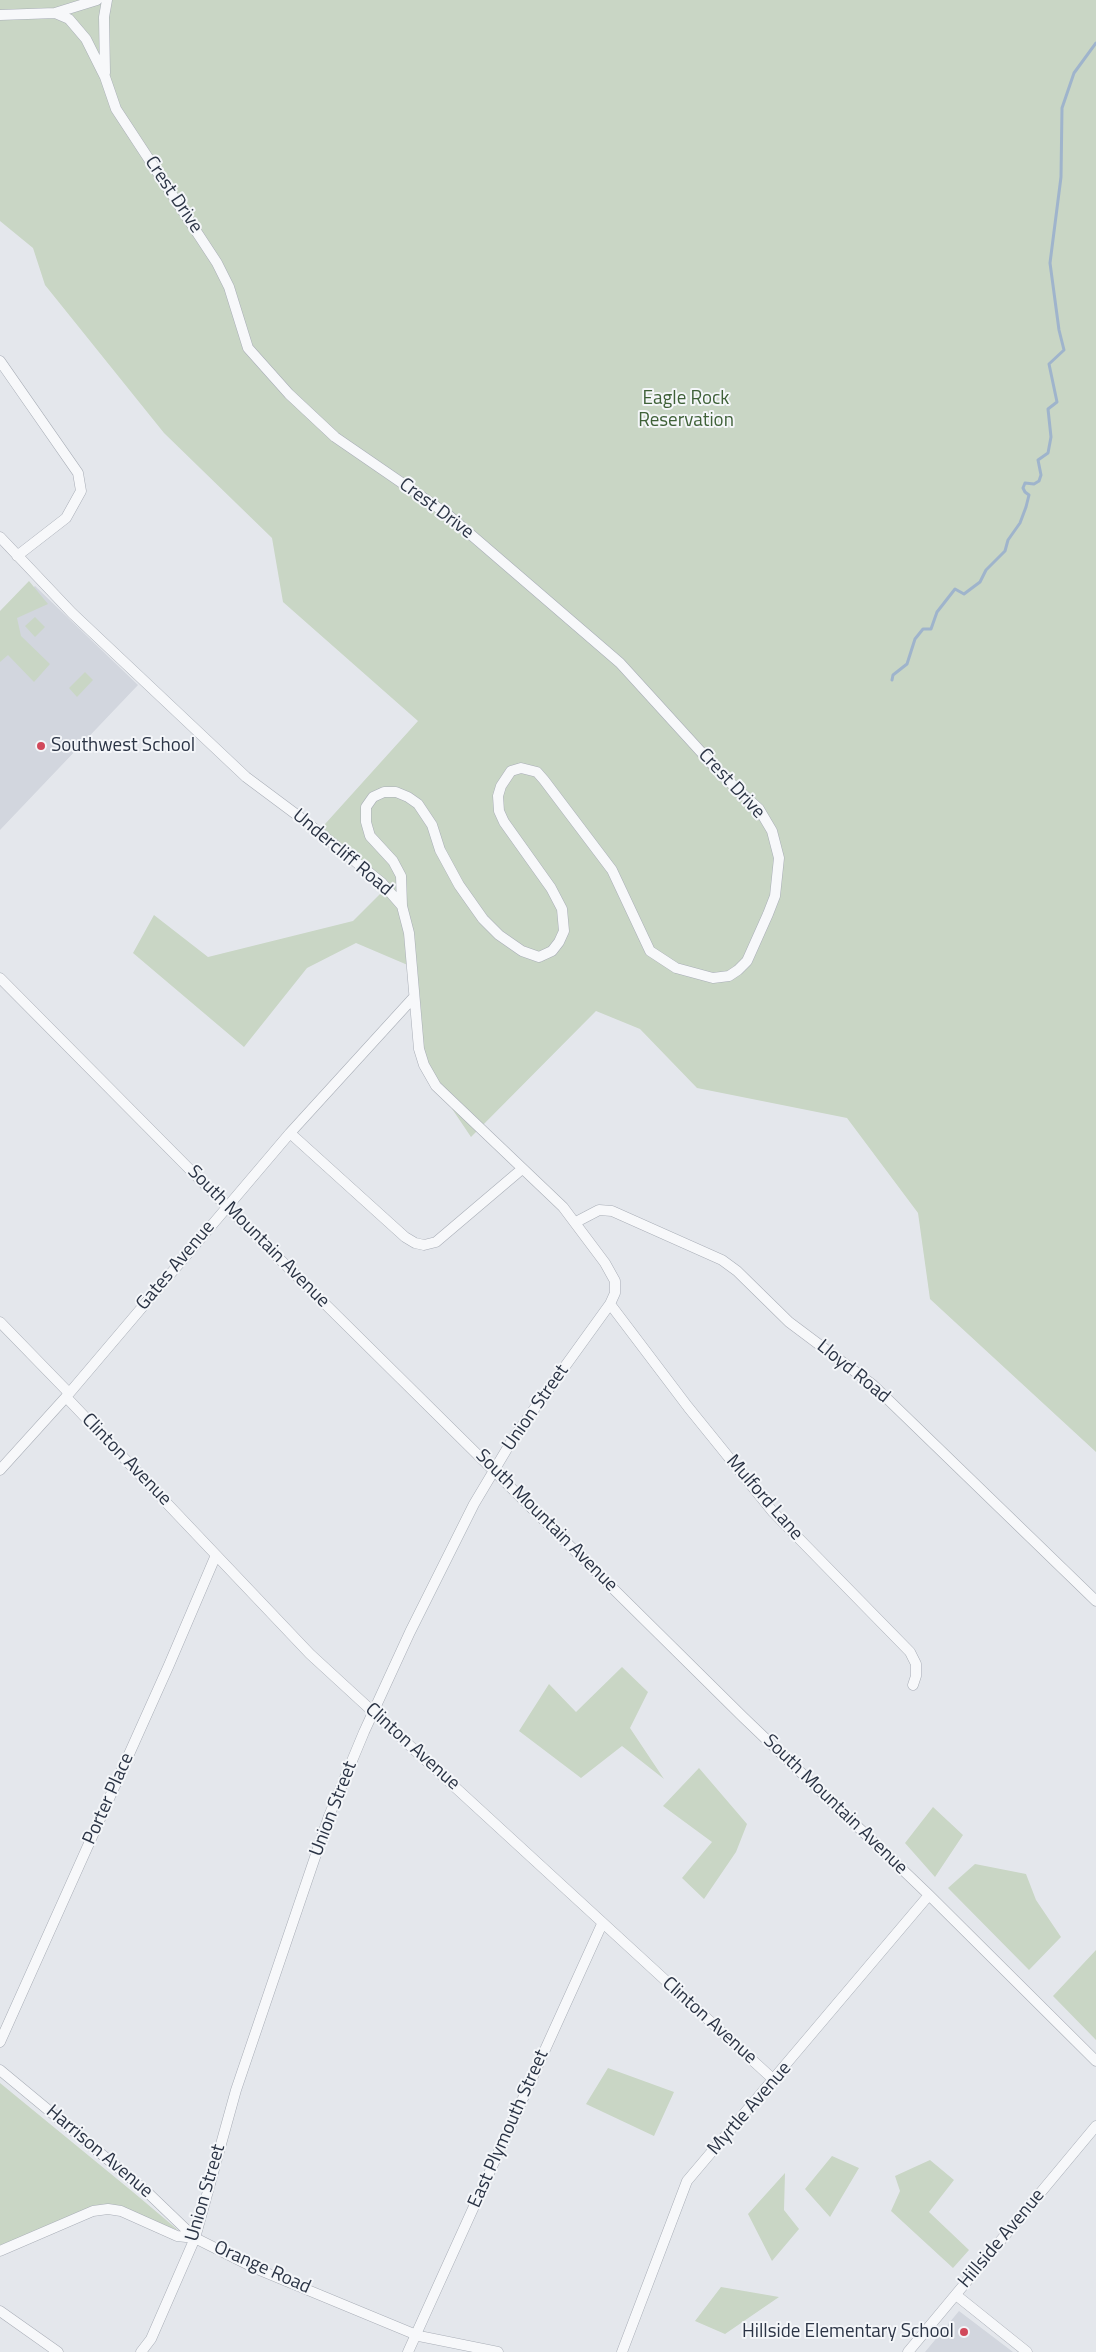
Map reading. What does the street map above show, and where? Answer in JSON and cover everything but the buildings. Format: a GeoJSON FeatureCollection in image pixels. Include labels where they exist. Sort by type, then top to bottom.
{"type":"FeatureCollection","features":[{"type":"Feature","properties":{"kind":"street"},"geometry":{"type":"LineString","coordinates":[[0,15],[55,13],[98,0]]}},
{"type":"Feature","properties":{"kind":"street","name":"Crest Drive"},"geometry":{"type":"LineString","coordinates":[[105,77],[104,17],[107,0]]}},
{"type":"Feature","properties":{"kind":"street","name":"Crest Drive"},"geometry":{"type":"LineString","coordinates":[[55,13],[63,15],[76,25],[86,39],[105,77],[120,114],[217,263],[229,287],[248,348],[289,394],[335,437],[447,514],[620,663],[722,775],[759,809],[772,830],[779,858],[774,896],[747,961],[728,976],[713,978],[676,968],[650,952],[612,870],[544,780],[537,772],[521,768],[512,771],[501,786],[498,796],[499,811],[551,888],[562,909],[564,932],[560,942],[552,951],[539,957],[522,951],[499,935],[483,919],[459,885],[440,850],[432,825],[418,804],[396,792],[384,792],[373,797],[366,808],[366,822],[370,836],[393,861],[402,876],[402,906]]}},
{"type":"Feature","properties":{"kind":"street"},"geometry":{"type":"LineString","coordinates":[[0,361],[78,473],[81,492],[66,518],[17,556]]}},
{"type":"Feature","properties":{"kind":"street","name":"Undercliff Road"},"geometry":{"type":"LineString","coordinates":[[0,537],[72,613],[246,777],[305,821],[382,883],[402,906],[409,933],[419,1049],[424,1064],[436,1086],[564,1207],[576,1222],[611,1273],[615,1282],[615,1293],[610,1304]]}},
{"type":"Feature","properties":{"kind":"street","name":"South Mountain Avenue"},"geometry":{"type":"LineString","coordinates":[[0,978],[226,1206],[744,1718],[928,1895],[1096,2061]]}},
{"type":"Feature","properties":{"kind":"street","name":"Gates Avenue"},"geometry":{"type":"LineString","coordinates":[[0,1470],[67,1395],[226,1206],[414,997]]}},
{"type":"Feature","properties":{"kind":"street"},"geometry":{"type":"LineString","coordinates":[[290,1133],[405,1237],[415,1243],[424,1245],[436,1242],[522,1169]]}},
{"type":"Feature","properties":{"kind":"street","name":"Lloyd Road"},"geometry":{"type":"LineString","coordinates":[[576,1222],[599,1210],[612,1211],[714,1256],[737,1271],[789,1322],[873,1385],[1096,1600]]}},
{"type":"Feature","properties":{"kind":"street","name":"Union Street"},"geometry":{"type":"LineString","coordinates":[[141,2352],[151,2339],[195,2238],[236,2090],[329,1816],[373,1712],[414,1624],[494,1470],[514,1437],[610,1304]]}},
{"type":"Feature","properties":{"kind":"street","name":"Mulford Lane"},"geometry":{"type":"LineString","coordinates":[[610,1304],[688,1407],[773,1512],[910,1652],[916,1664],[916,1676],[913,1685]]}},
{"type":"Feature","properties":{"kind":"street","name":"Clinton Avenue"},"geometry":{"type":"LineString","coordinates":[[0,1322],[310,1654],[774,2080]]}},
{"type":"Feature","properties":{"kind":"street","name":"Porter Place"},"geometry":{"type":"LineString","coordinates":[[0,2042],[169,1665],[216,1555]]}},
{"type":"Feature","properties":{"kind":"street","name":"Myrtle Avenue"},"geometry":{"type":"LineString","coordinates":[[622,2352],[688,2181],[928,1895]]}},
{"type":"Feature","properties":{"kind":"street","name":"East Plymouth Street"},"geometry":{"type":"LineString","coordinates":[[408,2352],[602,1924]]}},
{"type":"Feature","properties":{"kind":"street","name":"Harrison Avenue"},"geometry":{"type":"LineString","coordinates":[[0,2070],[146,2191],[195,2238]]}},
{"type":"Feature","properties":{"kind":"street","name":"Hillside Avenue"},"geometry":{"type":"LineString","coordinates":[[908,2352],[1096,2126]]}},
{"type":"Feature","properties":{"kind":"street","name":"Orange Road"},"geometry":{"type":"LineString","coordinates":[[0,2251],[93,2211],[108,2209],[121,2211],[177,2236],[195,2238],[257,2268],[416,2335],[498,2352]]}},
{"type":"Feature","properties":{"kind":"street"},"geometry":{"type":"LineString","coordinates":[[956,2295],[1028,2352]]}},
{"type":"Feature","properties":{"kind":"street"},"geometry":{"type":"LineString","coordinates":[[0,2311],[58,2352]]}},
{"type":"Feature","properties":{"kind":"shaded area","name":"Southwest School"},"geometry":{"type":"Polygon","coordinates":[[[35,586],[138,685],[0,830],[0,619],[35,586]]]}},
{"type":"Feature","properties":{"kind":"shaded area","name":"Hillside Elementary School"},"geometry":{"type":"Polygon","coordinates":[[[959,2311],[1013,2352],[925,2352],[959,2311]]]}},
{"type":"Feature","properties":{"kind":"green space","name":"Eagle Rock Reservation"},"geometry":{"type":"Polygon","coordinates":[[[0,0],[1096,0],[1096,1452],[930,1299],[918,1213],[847,1118],[697,1088],[640,1029],[596,1011],[471,1137],[422,1064],[417,969],[356,943],[307,968],[244,1047],[133,953],[154,915],[208,957],[353,921],[383,891],[316,834],[418,721],[283,602],[272,538],[164,433],[45,285],[33,248],[0,221],[0,0]]]}},
{"type":"Feature","properties":{"kind":"green space"},"geometry":{"type":"Polygon","coordinates":[[[29,581],[48,604],[17,618],[21,636],[50,664],[34,682],[8,655],[0,662],[0,611],[29,581]]]}},
{"type":"Feature","properties":{"kind":"green space"},"geometry":{"type":"Polygon","coordinates":[[[35,617],[45,627],[35,637],[25,626],[35,617]]]}},
{"type":"Feature","properties":{"kind":"green space"},"geometry":{"type":"Polygon","coordinates":[[[85,672],[93,680],[77,697],[69,688],[85,672]]]}},
{"type":"Feature","properties":{"kind":"green space"},"geometry":{"type":"Polygon","coordinates":[[[622,1667],[648,1692],[630,1728],[664,1779],[622,1746],[581,1778],[519,1731],[549,1684],[576,1712],[622,1667]]]}},
{"type":"Feature","properties":{"kind":"green space"},"geometry":{"type":"Polygon","coordinates":[[[699,1768],[747,1824],[736,1852],[704,1899],[682,1878],[712,1842],[663,1806],[699,1768]]]}},
{"type":"Feature","properties":{"kind":"green space"},"geometry":{"type":"Polygon","coordinates":[[[933,1807],[963,1835],[935,1877],[905,1843],[933,1807]]]}},
{"type":"Feature","properties":{"kind":"green space"},"geometry":{"type":"Polygon","coordinates":[[[975,1864],[1026,1874],[1036,1900],[1061,1937],[1029,1970],[948,1888],[975,1864]]]}},
{"type":"Feature","properties":{"kind":"green space"},"geometry":{"type":"Polygon","coordinates":[[[1096,1950],[1096,2040],[1053,1996],[1096,1950]]]}},
{"type":"Feature","properties":{"kind":"green space"},"geometry":{"type":"Polygon","coordinates":[[[608,2068],[674,2092],[654,2136],[586,2104],[608,2068]]]}},
{"type":"Feature","properties":{"kind":"green space"},"geometry":{"type":"Polygon","coordinates":[[[0,2083],[178,2230],[121,2211],[93,2211],[0,2251],[0,2083]]]}},
{"type":"Feature","properties":{"kind":"green space"},"geometry":{"type":"Polygon","coordinates":[[[832,2156],[859,2168],[830,2217],[805,2189],[832,2156]]]}},
{"type":"Feature","properties":{"kind":"green space"},"geometry":{"type":"Polygon","coordinates":[[[930,2160],[954,2180],[929,2212],[969,2250],[953,2268],[891,2211],[900,2191],[895,2176],[930,2160]]]}},
{"type":"Feature","properties":{"kind":"green space"},"geometry":{"type":"Polygon","coordinates":[[[785,2173],[784,2210],[799,2229],[772,2261],[748,2214],[785,2173]]]}},
{"type":"Feature","properties":{"kind":"green space"},"geometry":{"type":"Polygon","coordinates":[[[721,2287],[779,2297],[725,2334],[695,2321],[721,2287]]]}},
{"type":"Feature","properties":{"kind":"waterway"},"geometry":{"type":"LineString","coordinates":[[892,680],[893,675],[907,664],[915,639],[923,629],[931,629],[937,612],[955,589],[964,594],[980,582],[986,570],[1005,551],[1008,540],[1020,523],[1026,507],[1029,495],[1023,488],[1025,483],[1034,484],[1039,481],[1041,475],[1038,460],[1048,453],[1051,437],[1048,409],[1057,402],[1049,364],[1064,350],[1059,330],[1050,263],[1061,177],[1062,108],[1074,73],[1096,43]]}},
{"type":"Feature","properties":{"kind":"place","name":"Southwest School"},"geometry":{"type":"Point","coordinates":[41,746]}},
{"type":"Feature","properties":{"kind":"place","name":"Hillside Elementary School"},"geometry":{"type":"Point","coordinates":[964,2332]}}]}
